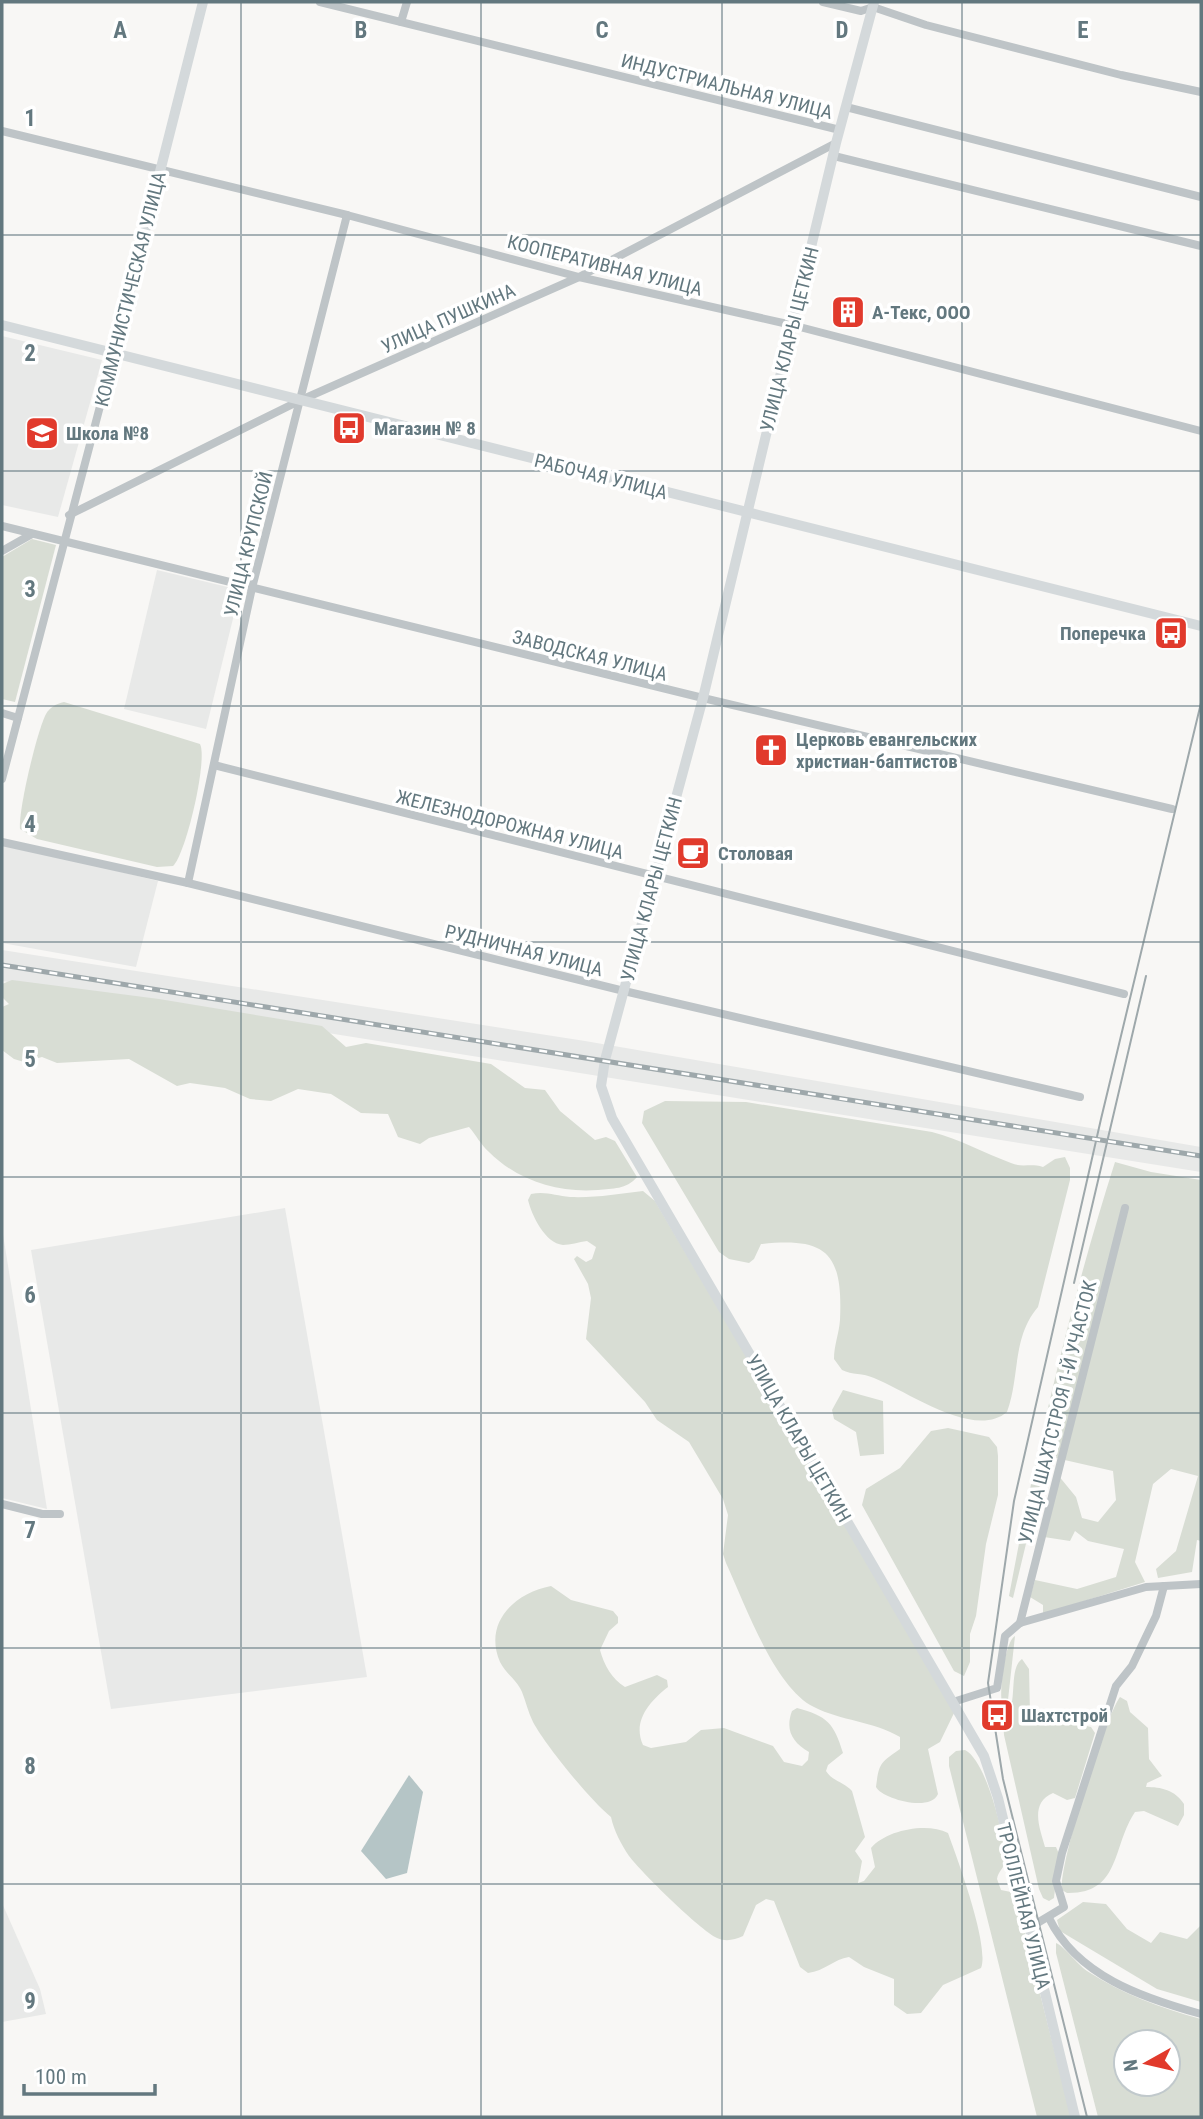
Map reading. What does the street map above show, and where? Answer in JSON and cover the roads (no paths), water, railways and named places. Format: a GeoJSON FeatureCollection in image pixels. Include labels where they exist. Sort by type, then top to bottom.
{"type":"FeatureCollection","features":[{"type":"Feature","properties":{"kind":"street","name":"КОММУНИСТИЧЕСКАЯ УЛИЦА"},"geometry":{"type":"LineString","coordinates":[[2,779],[203,2]]}},
{"type":"Feature","properties":{"kind":"street","name":"ИНДУСТРИАЛЬНАЯ УЛИЦА"},"geometry":{"type":"LineString","coordinates":[[320,2],[840,130]]}},
{"type":"Feature","properties":{"kind":"street"},"geometry":{"type":"LineString","coordinates":[[401,22],[407,2]]}},
{"type":"Feature","properties":{"kind":"street"},"geometry":{"type":"LineString","coordinates":[[823,2],[861,11],[874,4],[926,24],[1121,75],[1201,92]]}},
{"type":"Feature","properties":{"kind":"street","name":"УЛИЦА КЛАРЫ ЦЕТКИН"},"geometry":{"type":"LineString","coordinates":[[874,4],[836,143],[703,698],[601,1078],[607,1109],[953,1702]]}},
{"type":"Feature","properties":{"kind":"street","name":"ИНДУСТРИАЛЬНАЯ УЛИЦА"},"geometry":{"type":"LineString","coordinates":[[846,107],[1201,197]]}},
{"type":"Feature","properties":{"kind":"street","name":"КООПЕРАТИВНАЯ УЛИЦА"},"geometry":{"type":"LineString","coordinates":[[2,131],[347,215],[579,276],[792,325],[1201,431]]}},
{"type":"Feature","properties":{"kind":"street","name":"УЛИЦА ПУШКИНА"},"geometry":{"type":"LineString","coordinates":[[69,515],[301,400],[579,276],[836,143]]}},
{"type":"Feature","properties":{"kind":"street"},"geometry":{"type":"LineString","coordinates":[[834,156],[1201,246]]}},
{"type":"Feature","properties":{"kind":"street","name":"УЛИЦА КРУПСКОЙ"},"geometry":{"type":"LineString","coordinates":[[188,883],[252,588],[347,215]]}},
{"type":"Feature","properties":{"kind":"street","name":"РАБОЧАЯ УЛИЦА"},"geometry":{"type":"LineString","coordinates":[[2,325],[1201,626]]}},
{"type":"Feature","properties":{"kind":"street","name":"ЗАВОДСКАЯ УЛИЦА"},"geometry":{"type":"LineString","coordinates":[[2,526],[703,698],[1172,809]]}},
{"type":"Feature","properties":{"kind":"street"},"geometry":{"type":"LineString","coordinates":[[2,551],[32,534]]}},
{"type":"Feature","properties":{"kind":"street"},"geometry":{"type":"LineString","coordinates":[[2,713],[18,718]]}},
{"type":"Feature","properties":{"kind":"street","name":"ЖЕЛЕЗНОДОРОЖНАЯ УЛИЦА"},"geometry":{"type":"LineString","coordinates":[[214,765],[1124,994]]}},
{"type":"Feature","properties":{"kind":"street","name":"РУДНИЧНАЯ УЛИЦА"},"geometry":{"type":"LineString","coordinates":[[2,842],[188,883],[624,990],[1080,1097]]}},
{"type":"Feature","properties":{"kind":"street","name":"УЛИЦА ШАХТСТРОЯ 1-Й УЧАСТОК"},"geometry":{"type":"LineString","coordinates":[[953,1702],[997,1688],[1005,1636],[1020,1623],[1125,1208]]}},
{"type":"Feature","properties":{"kind":"street"},"geometry":{"type":"LineString","coordinates":[[2,1504],[42,1514],[60,1514]]}},
{"type":"Feature","properties":{"kind":"street"},"geometry":{"type":"LineString","coordinates":[[1020,1623],[1146,1587],[1201,1584]]}},
{"type":"Feature","properties":{"kind":"street"},"geometry":{"type":"LineString","coordinates":[[1029,1928],[1064,1907],[1057,1886],[1062,1853],[1100,1729],[1116,1686],[1132,1666],[1156,1616],[1164,1586]]}},
{"type":"Feature","properties":{"kind":"street","name":"ТРОЛЛЕЙНАЯ УЛИЦА"},"geometry":{"type":"LineString","coordinates":[[953,1702],[989,1770],[1075,2117]]}},
{"type":"Feature","properties":{"kind":"street"},"geometry":{"type":"LineString","coordinates":[[1049,1918],[1071,1952],[1104,1976],[1156,2002],[1201,2014]]}},
{"type":"Feature","properties":{"kind":"tram line"},"geometry":{"type":"LineString","coordinates":[[1087,2117],[1003,1779],[988,1683],[1014,1501],[1101,1119],[1201,703]]}},
{"type":"Feature","properties":{"kind":"tram line"},"geometry":{"type":"LineString","coordinates":[[1074,1283],[1146,976]]}},
{"type":"Feature","properties":{"kind":"railway"},"geometry":{"type":"LineString","coordinates":[[2,965],[1201,1156]]}},
{"type":"Feature","properties":{"kind":"place","name":"А-Текс, ООО"},"geometry":{"type":"Point","coordinates":[848,312]}},
{"type":"Feature","properties":{"kind":"place","name":"Магазин № 8"},"geometry":{"type":"Point","coordinates":[349,428]}},
{"type":"Feature","properties":{"kind":"place","name":"Школа №8"},"geometry":{"type":"Point","coordinates":[42,433]}},
{"type":"Feature","properties":{"kind":"place","name":"Поперечка"},"geometry":{"type":"Point","coordinates":[1171,633]}},
{"type":"Feature","properties":{"kind":"place","name":"Церковь евангельских христиан-баптистов"},"geometry":{"type":"Point","coordinates":[771,750]}},
{"type":"Feature","properties":{"kind":"place","name":"Столовая"},"geometry":{"type":"Point","coordinates":[693,853]}},
{"type":"Feature","properties":{"kind":"place","name":"Шахтстрой"},"geometry":{"type":"Point","coordinates":[997,1715]}}]}
